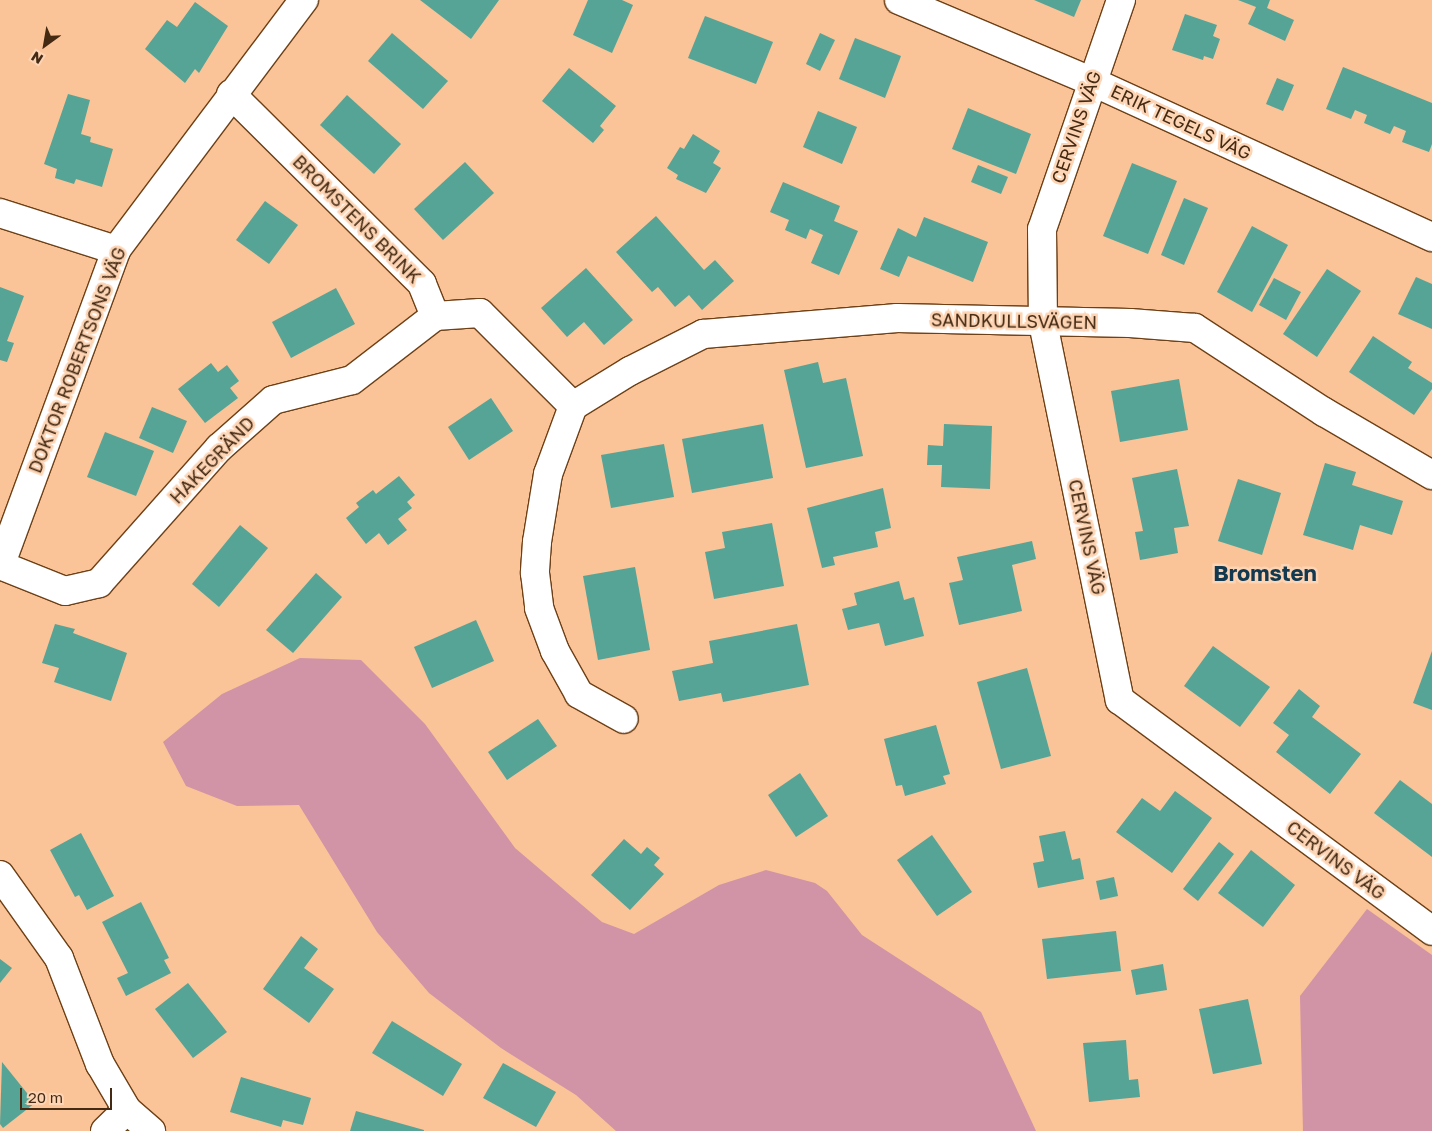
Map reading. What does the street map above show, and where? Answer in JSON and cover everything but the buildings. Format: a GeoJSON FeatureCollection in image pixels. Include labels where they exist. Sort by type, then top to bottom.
{"type":"FeatureCollection","features":[{"type":"Feature","properties":{"kind":"street","name":"DOKTOR ROBERTSONS VÄG"},"geometry":{"type":"LineString","coordinates":[[0,565],[116,250],[231,94],[304,0]]}},
{"type":"Feature","properties":{"kind":"street","name":"ERIK TEGELS VÄG"},"geometry":{"type":"LineString","coordinates":[[900,0],[1091,81],[1430,232]]}},
{"type":"Feature","properties":{"kind":"street","name":"CERVINS VÄG"},"geometry":{"type":"LineString","coordinates":[[1121,0],[1091,81],[1042,229],[1043,323],[1120,700],[1432,932]]}},
{"type":"Feature","properties":{"kind":"street","name":"BROMSTENS BRINK"},"geometry":{"type":"LineString","coordinates":[[231,94],[422,284],[435,316]]}},
{"type":"Feature","properties":{"kind":"street"},"geometry":{"type":"LineString","coordinates":[[0,213],[116,250]]}},
{"type":"Feature","properties":{"kind":"street"},"geometry":{"type":"LineString","coordinates":[[435,316],[480,313],[573,406],[546,484],[535,573],[539,608],[555,651],[579,694],[624,719]]}},
{"type":"Feature","properties":{"kind":"street","name":"HAKEGRÄND"},"geometry":{"type":"LineString","coordinates":[[0,565],[65,591],[99,583],[219,448],[273,400],[352,380],[435,316]]}},
{"type":"Feature","properties":{"kind":"street","name":"SANDKULLSVÄGEN"},"geometry":{"type":"LineString","coordinates":[[573,406],[630,371],[703,334],[897,318],[1043,323],[1130,323],[1195,328],[1324,412],[1432,475]]}},
{"type":"Feature","properties":{"kind":"street"},"geometry":{"type":"LineString","coordinates":[[0,875],[59,958],[100,1064],[127,1110],[151,1131]]}},
{"type":"Feature","properties":{"kind":"street"},"geometry":{"type":"LineString","coordinates":[[105,1131],[127,1110]]}},
{"type":"Feature","properties":{"kind":"shaded area"},"geometry":{"type":"Polygon","coordinates":[[[300,658],[361,660],[425,724],[515,848],[602,922],[634,934],[719,885],[766,870],[815,883],[827,891],[862,935],[981,1012],[1036,1131],[616,1131],[576,1095],[501,1048],[429,993],[377,932],[299,805],[237,806],[186,786],[163,742],[222,694],[300,658]]]}},
{"type":"Feature","properties":{"kind":"shaded area"},"geometry":{"type":"Polygon","coordinates":[[[1367,909],[1432,955],[1432,1131],[1303,1131],[1300,996],[1367,909]]]}},
{"type":"Feature","properties":{"kind":"district","name":"Bromsten"},"geometry":{"type":"Point","coordinates":[1265,573]}}]}
